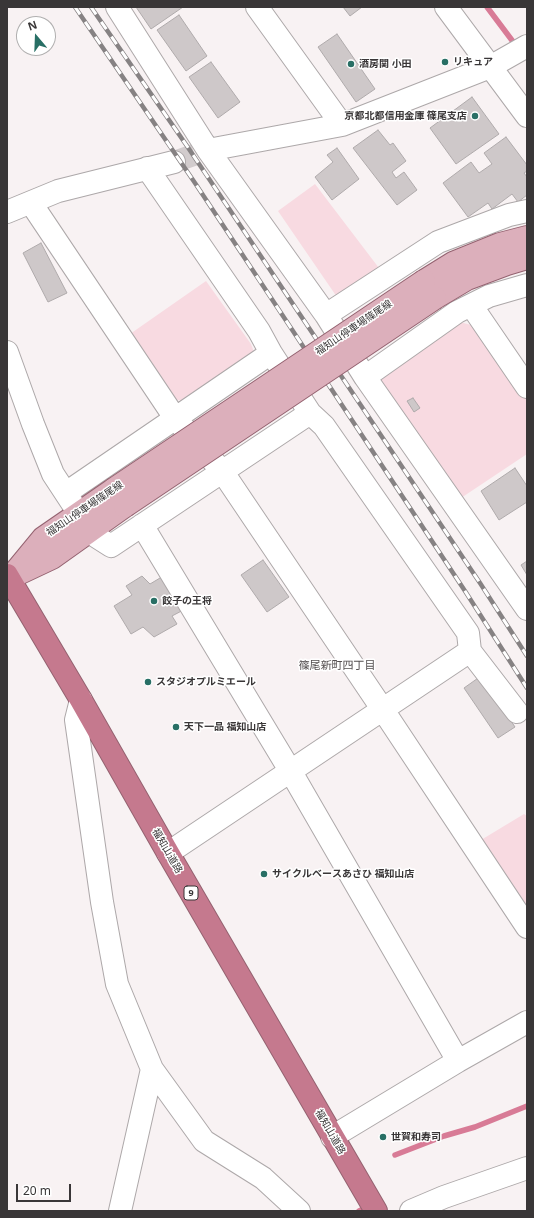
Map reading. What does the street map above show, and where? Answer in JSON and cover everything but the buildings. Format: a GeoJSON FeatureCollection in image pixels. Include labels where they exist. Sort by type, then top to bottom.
{"type":"FeatureCollection","features":[{"type":"Feature","properties":{"kind":"highway","name":"福知山道路"},"geometry":{"type":"LineString","coordinates":[[8,576],[376,1211]]}},
{"type":"Feature","properties":{"kind":"main road","name":"福知山停車場篠尾線"},"geometry":{"type":"LineString","coordinates":[[8,576],[43,538],[79,513],[119,498],[429,290],[453,263],[500,244],[527,237]]}},
{"type":"Feature","properties":{"kind":"main road","name":"福知山停車場篠尾線"},"geometry":{"type":"LineString","coordinates":[[429,290],[467,279],[527,258]]}},
{"type":"Feature","properties":{"kind":"main road","name":"福知山停車場篠尾線"},"geometry":{"type":"LineString","coordinates":[[8,576],[52,558],[89,532],[119,498]]}},
{"type":"Feature","properties":{"kind":"street"},"geometry":{"type":"LineString","coordinates":[[117,7],[208,150],[326,316],[365,377],[527,609]]}},
{"type":"Feature","properties":{"kind":"street"},"geometry":{"type":"LineString","coordinates":[[257,7],[342,125]]}},
{"type":"Feature","properties":{"kind":"street"},"geometry":{"type":"LineString","coordinates":[[446,7],[527,116]]}},
{"type":"Feature","properties":{"kind":"street"},"geometry":{"type":"LineString","coordinates":[[208,150],[342,125],[490,67],[527,46]]}},
{"type":"Feature","properties":{"kind":"street"},"geometry":{"type":"LineString","coordinates":[[7,212],[58,191],[174,162]]}},
{"type":"Feature","properties":{"kind":"street"},"geometry":{"type":"LineString","coordinates":[[147,168],[259,331],[271,353],[310,413],[324,426],[468,633],[470,651],[517,712]]}},
{"type":"Feature","properties":{"kind":"street"},"geometry":{"type":"LineString","coordinates":[[31,203],[175,418],[222,471],[527,927]]}},
{"type":"Feature","properties":{"kind":"street"},"geometry":{"type":"LineString","coordinates":[[326,316],[438,242],[509,215],[527,211]]}},
{"type":"Feature","properties":{"kind":"street"},"geometry":{"type":"LineString","coordinates":[[365,377],[457,312],[489,296],[527,285]]}},
{"type":"Feature","properties":{"kind":"street"},"geometry":{"type":"LineString","coordinates":[[471,305],[527,387]]}},
{"type":"Feature","properties":{"kind":"street"},"geometry":{"type":"LineString","coordinates":[[7,352],[53,474],[79,513]]}},
{"type":"Feature","properties":{"kind":"street"},"geometry":{"type":"LineString","coordinates":[[66,493],[271,353]]}},
{"type":"Feature","properties":{"kind":"street"},"geometry":{"type":"LineString","coordinates":[[89,532],[110,546],[310,413]]}},
{"type":"Feature","properties":{"kind":"street"},"geometry":{"type":"LineString","coordinates":[[142,525],[291,772],[458,1061]]}},
{"type":"Feature","properties":{"kind":"street"},"geometry":{"type":"LineString","coordinates":[[168,853],[470,651]]}},
{"type":"Feature","properties":{"kind":"street"},"geometry":{"type":"LineString","coordinates":[[81,700],[76,720],[102,902],[117,984],[152,1069],[204,1141],[263,1178],[299,1211]]}},
{"type":"Feature","properties":{"kind":"street"},"geometry":{"type":"LineString","coordinates":[[332,1137],[458,1061],[527,1022]]}},
{"type":"Feature","properties":{"kind":"street"},"geometry":{"type":"LineString","coordinates":[[120,1211],[152,1069]]}},
{"type":"Feature","properties":{"kind":"street"},"geometry":{"type":"LineString","coordinates":[[411,1211],[442,1206],[444,1197],[527,1168]]}},
{"type":"Feature","properties":{"kind":"shaded area"},"geometry":{"type":"Polygon","coordinates":[[[315,184],[382,272],[339,300],[278,211],[315,184]]]}},
{"type":"Feature","properties":{"kind":"shaded area"},"geometry":{"type":"Polygon","coordinates":[[[206,281],[251,344],[255,355],[188,402],[173,399],[130,334],[206,281]]]}},
{"type":"Feature","properties":{"kind":"shaded area"},"geometry":{"type":"Polygon","coordinates":[[[460,322],[478,327],[527,399],[527,454],[461,498],[380,386],[383,373],[460,322]]]}},
{"type":"Feature","properties":{"kind":"shaded area"},"geometry":{"type":"Polygon","coordinates":[[[524,814],[527,816],[527,908],[481,840],[524,814]]]}},
{"type":"Feature","properties":{"kind":"waterway"},"geometry":{"type":"LineString","coordinates":[[487,7],[517,47]]}},
{"type":"Feature","properties":{"kind":"waterway"},"geometry":{"type":"LineString","coordinates":[[395,1155],[444,1136],[475,1127],[527,1106]]}},
{"type":"Feature","properties":{"kind":"tunnel"},"geometry":{"type":"LineString","coordinates":[[174,162],[208,150]]}},
{"type":"Feature","properties":{"kind":"railway"},"geometry":{"type":"LineString","coordinates":[[75,7],[195,183],[465,591],[527,688]]}},
{"type":"Feature","properties":{"kind":"railway"},"geometry":{"type":"LineString","coordinates":[[91,7],[187,146],[480,583],[527,656]]}},
{"type":"Feature","properties":{"kind":"place","name":"リキュア"},"geometry":{"type":"Point","coordinates":[445,62]}},
{"type":"Feature","properties":{"kind":"place","name":"酒房関 小田"},"geometry":{"type":"Point","coordinates":[351,64]}},
{"type":"Feature","properties":{"kind":"place","name":"京都北都信用金庫 篠尾支店"},"geometry":{"type":"Point","coordinates":[475,116]}},
{"type":"Feature","properties":{"kind":"place","name":"餃子の王将"},"geometry":{"type":"Point","coordinates":[154,601]}},
{"type":"Feature","properties":{"kind":"place","name":"スタジオプルミエール"},"geometry":{"type":"Point","coordinates":[148,682]}},
{"type":"Feature","properties":{"kind":"place","name":"天下一品 福知山店"},"geometry":{"type":"Point","coordinates":[176,727]}},
{"type":"Feature","properties":{"kind":"place","name":"サイクルベースあさひ 福知山店"},"geometry":{"type":"Point","coordinates":[264,874]}},
{"type":"Feature","properties":{"kind":"place","name":"世賀和寿司"},"geometry":{"type":"Point","coordinates":[383,1137]}},
{"type":"Feature","properties":{"kind":"district","name":"篠尾新町四丁目"},"geometry":{"type":"Point","coordinates":[337,666]}}]}
